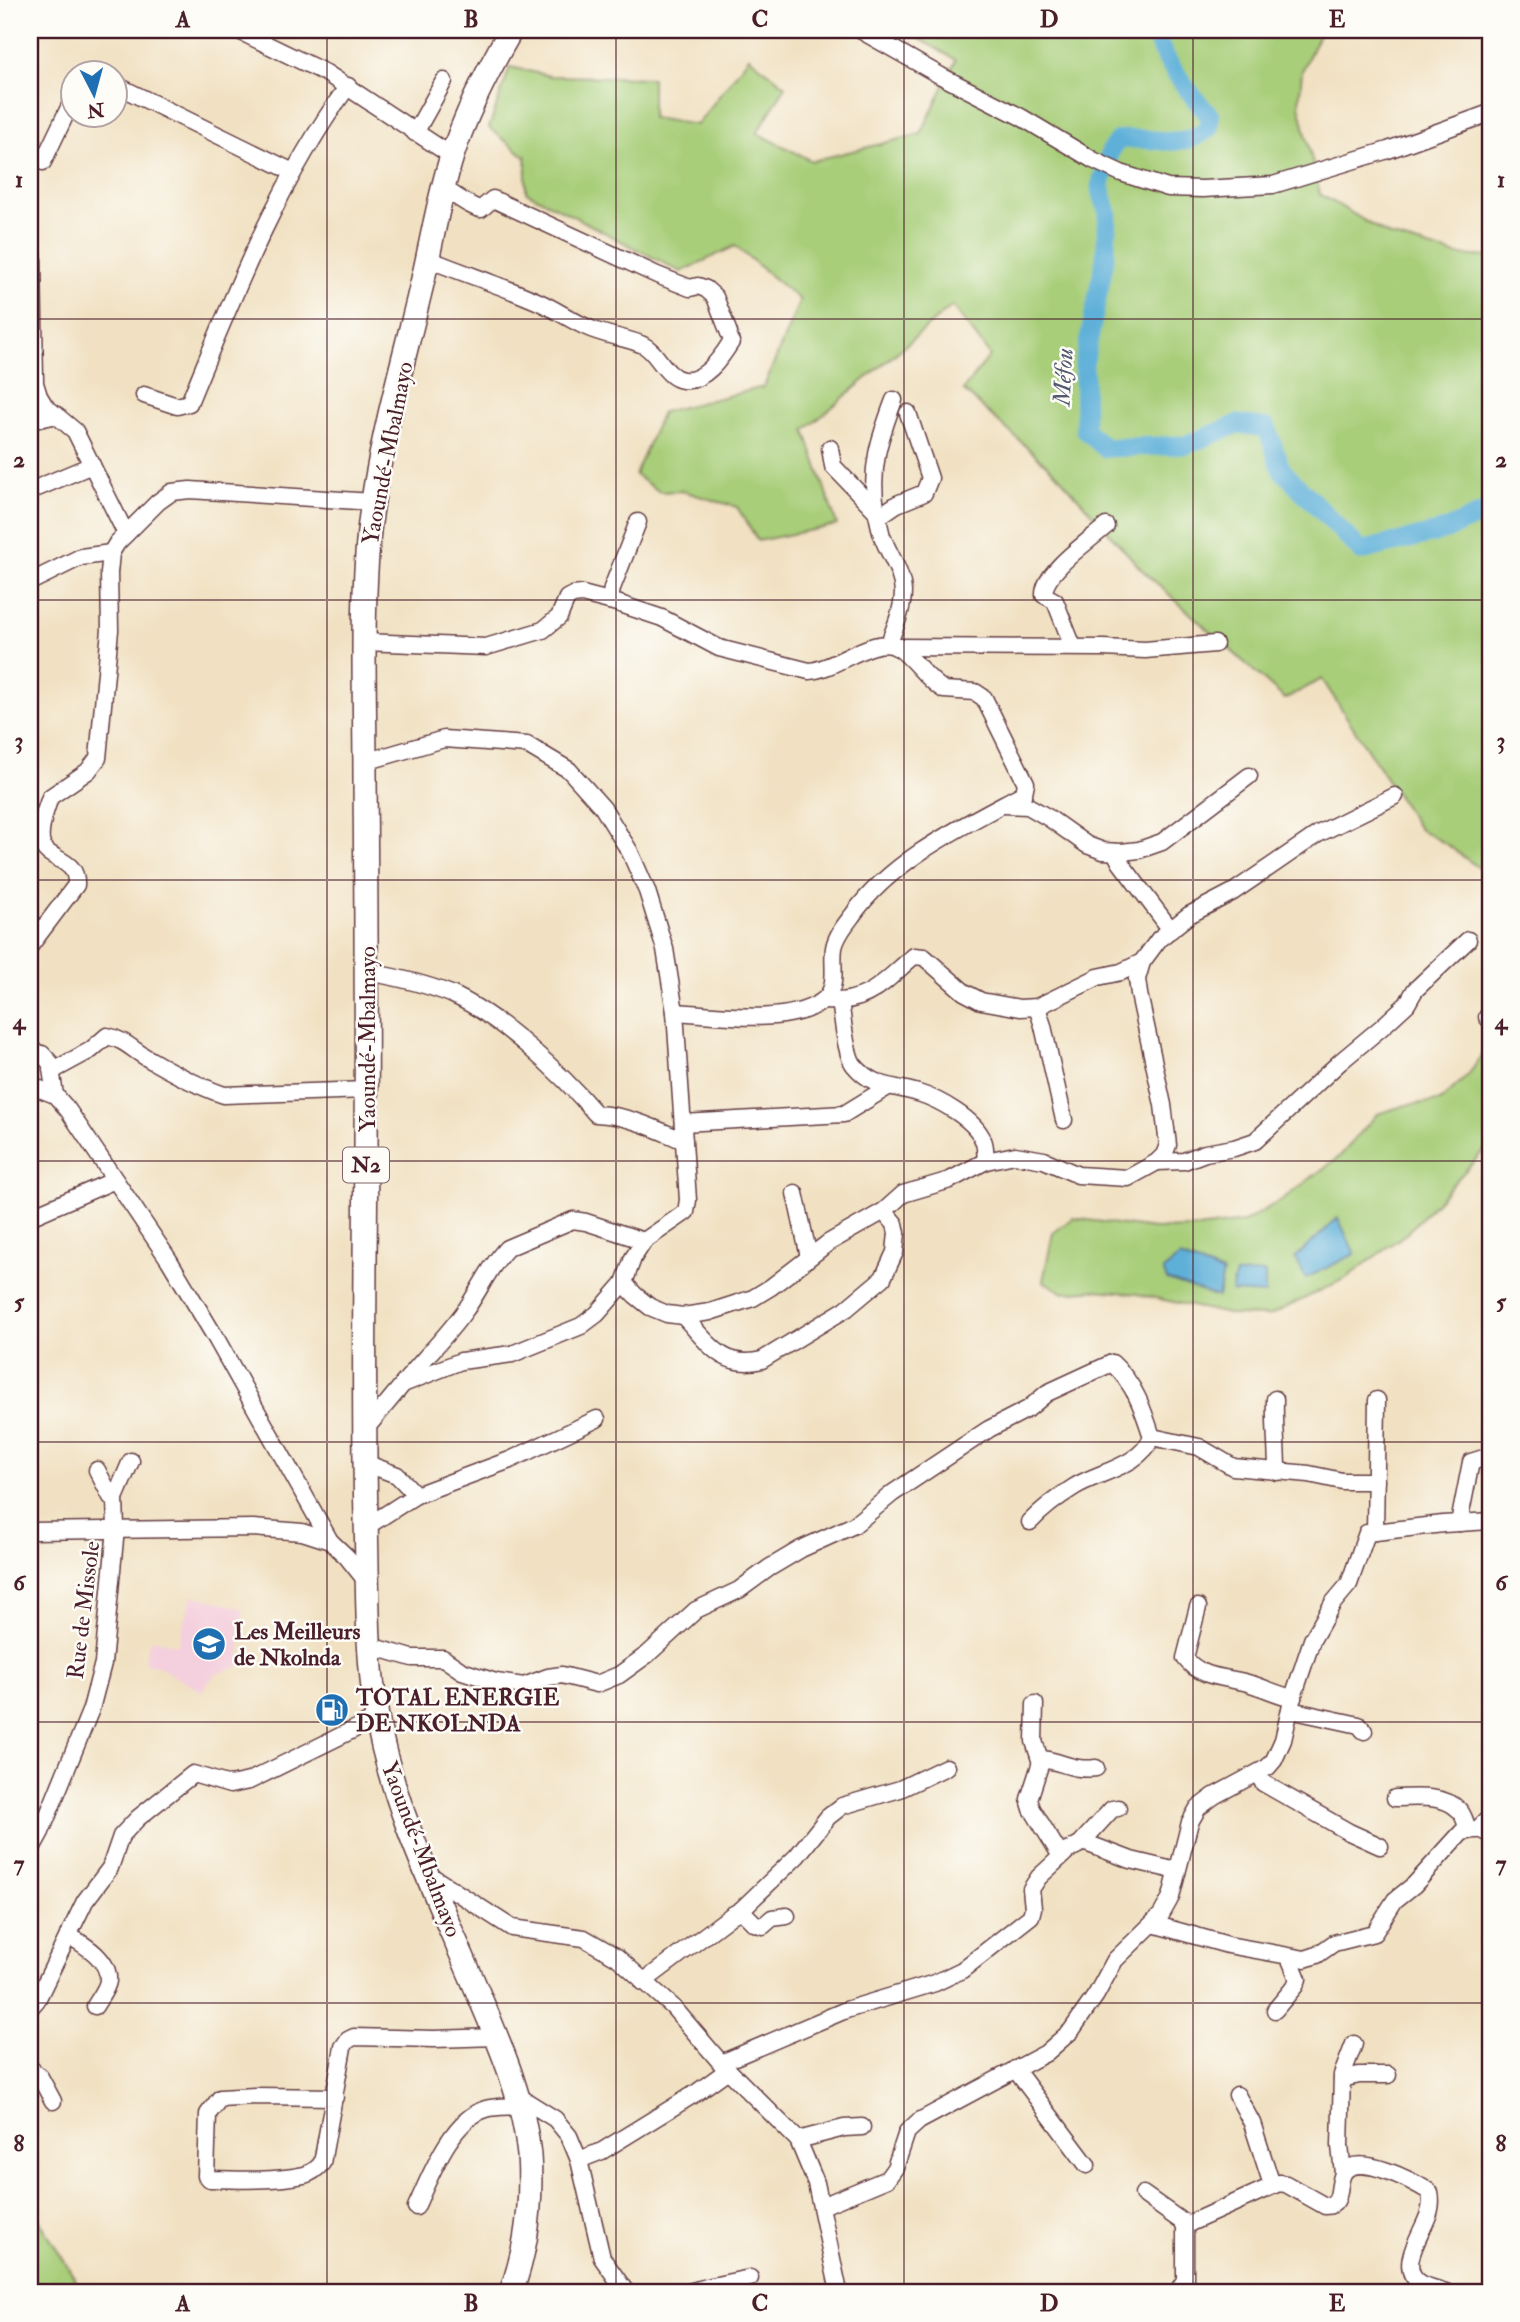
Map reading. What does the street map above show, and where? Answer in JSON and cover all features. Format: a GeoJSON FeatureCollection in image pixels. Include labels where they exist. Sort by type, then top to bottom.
{"type":"FeatureCollection","features":[{"type":"Feature","properties":{"kind":"highway","name":"Yaoundé-Mbalmayo"},"geometry":{"type":"LineString","coordinates":[[511,30],[488,69],[452,156],[444,189],[388,426],[373,502],[365,583],[364,642],[367,972],[364,1432],[367,1582],[377,1718],[391,1779],[497,2037],[519,2101],[528,2152],[529,2212],[516,2280],[511,2292]]}},
{"type":"Feature","properties":{"kind":"street"},"geometry":{"type":"LineString","coordinates":[[237,30],[261,36],[348,86],[452,156]]}},
{"type":"Feature","properties":{"kind":"street"},"geometry":{"type":"LineString","coordinates":[[860,30],[940,76],[1021,117],[1093,160],[1121,173],[1168,188],[1273,185],[1388,150],[1490,113]]}},
{"type":"Feature","properties":{"kind":"street"},"geometry":{"type":"LineString","coordinates":[[415,133],[444,81]]}},
{"type":"Feature","properties":{"kind":"street"},"geometry":{"type":"LineString","coordinates":[[144,395],[177,406],[189,403],[225,316],[293,172],[308,144],[348,86]]}},
{"type":"Feature","properties":{"kind":"street"},"geometry":{"type":"LineString","coordinates":[[130,92],[293,172]]}},
{"type":"Feature","properties":{"kind":"street"},"geometry":{"type":"LineString","coordinates":[[43,162],[60,126]]}},
{"type":"Feature","properties":{"kind":"street"},"geometry":{"type":"LineString","coordinates":[[428,260],[540,303],[591,329],[646,347],[665,368],[678,379],[685,381],[711,369],[730,337],[715,297],[706,289],[698,286],[690,288],[657,275],[494,199],[481,209],[475,209],[444,189]]}},
{"type":"Feature","properties":{"kind":"street"},"geometry":{"type":"LineString","coordinates":[[30,250],[33,255],[35,383],[39,396],[45,405],[75,431],[125,534]]}},
{"type":"Feature","properties":{"kind":"street"},"geometry":{"type":"LineString","coordinates":[[892,645],[902,606],[903,590],[898,567],[883,536],[877,514],[874,481],[877,448],[894,400]]}},
{"type":"Feature","properties":{"kind":"street"},"geometry":{"type":"LineString","coordinates":[[877,514],[924,493],[930,478],[908,413]]}},
{"type":"Feature","properties":{"kind":"street"},"geometry":{"type":"LineString","coordinates":[[30,421],[57,415]]}},
{"type":"Feature","properties":{"kind":"street"},"geometry":{"type":"LineString","coordinates":[[830,448],[833,466],[877,514]]}},
{"type":"Feature","properties":{"kind":"street"},"geometry":{"type":"LineString","coordinates":[[30,491],[92,465]]}},
{"type":"Feature","properties":{"kind":"street"},"geometry":{"type":"LineString","coordinates":[[30,946],[36,929],[76,885],[72,867],[43,846],[42,830],[50,797],[88,771],[98,758],[110,630],[111,553],[125,534],[172,492],[190,490],[373,502]]}},
{"type":"Feature","properties":{"kind":"street"},"geometry":{"type":"LineString","coordinates":[[610,601],[612,588],[638,522]]}},
{"type":"Feature","properties":{"kind":"street"},"geometry":{"type":"LineString","coordinates":[[1073,647],[1055,601],[1044,595],[1043,591],[1053,572],[1106,526]]}},
{"type":"Feature","properties":{"kind":"street"},"geometry":{"type":"LineString","coordinates":[[30,582],[81,557],[111,553]]}},
{"type":"Feature","properties":{"kind":"street"},"geometry":{"type":"LineString","coordinates":[[364,642],[486,647],[542,630],[559,617],[562,605],[573,595],[582,594],[662,618],[719,648],[809,671],[821,671],[878,643],[1145,650],[1215,644]]}},
{"type":"Feature","properties":{"kind":"street"},"geometry":{"type":"LineString","coordinates":[[892,645],[944,690],[975,692],[984,698],[1026,783],[1024,793],[909,860],[868,896],[837,938],[832,1001],[852,1063],[866,1077],[888,1087],[917,1093],[947,1106],[977,1129],[983,1140],[986,1161]]}},
{"type":"Feature","properties":{"kind":"street"},"geometry":{"type":"LineString","coordinates":[[365,762],[444,738],[527,745],[569,770],[603,808],[630,852],[647,891],[665,950],[675,1012],[688,1200],[685,1212],[644,1241],[633,1258],[624,1283],[597,1314],[581,1326],[512,1354],[461,1361],[403,1384]]}},
{"type":"Feature","properties":{"kind":"street"},"geometry":{"type":"LineString","coordinates":[[1002,805],[1028,806],[1087,845],[1103,851],[1139,850],[1162,842],[1249,776]]}},
{"type":"Feature","properties":{"kind":"street"},"geometry":{"type":"LineString","coordinates":[[624,1283],[650,1307],[667,1314],[683,1316],[710,1312],[753,1298],[772,1287],[828,1243],[884,1211],[903,1194],[950,1180],[986,1161],[1014,1155],[1044,1160],[1078,1175],[1128,1178],[1157,1162],[1164,1155],[1168,1144],[1163,1105],[1139,994],[1137,979],[1142,962],[1159,939],[1189,915],[1233,891],[1318,834],[1395,796]]}},
{"type":"Feature","properties":{"kind":"street"},"geometry":{"type":"LineString","coordinates":[[1115,852],[1171,930]]}},
{"type":"Feature","properties":{"kind":"street"},"geometry":{"type":"LineString","coordinates":[[1157,1162],[1184,1161],[1255,1141],[1407,1004],[1415,990],[1468,940]]}},
{"type":"Feature","properties":{"kind":"street"},"geometry":{"type":"LineString","coordinates":[[675,1012],[781,1015],[804,1011],[832,1001],[863,997],[914,957],[919,956],[924,957],[964,992],[981,1001],[1020,1008],[1037,1007],[1098,977],[1121,972],[1142,962]]}},
{"type":"Feature","properties":{"kind":"street"},"geometry":{"type":"LineString","coordinates":[[367,972],[411,980],[453,995],[498,1023],[573,1086],[596,1114],[610,1114],[638,1121],[684,1141]]}},
{"type":"Feature","properties":{"kind":"street"},"geometry":{"type":"LineString","coordinates":[[1037,1007],[1064,1120]]}},
{"type":"Feature","properties":{"kind":"street"},"geometry":{"type":"LineString","coordinates":[[55,1095],[51,1069],[56,1069],[91,1050],[107,1036],[119,1038],[148,1059],[223,1095],[367,1090]]}},
{"type":"Feature","properties":{"kind":"street"},"geometry":{"type":"LineString","coordinates":[[30,1051],[43,1054],[56,1069]]}},
{"type":"Feature","properties":{"kind":"street"},"geometry":{"type":"LineString","coordinates":[[30,1085],[55,1095],[68,1110],[169,1260],[217,1339],[330,1541],[367,1582]]}},
{"type":"Feature","properties":{"kind":"street"},"geometry":{"type":"LineString","coordinates":[[683,1123],[844,1114],[888,1087]]}},
{"type":"Feature","properties":{"kind":"street"},"geometry":{"type":"LineString","coordinates":[[30,1217],[115,1180]]}},
{"type":"Feature","properties":{"kind":"street"},"geometry":{"type":"LineString","coordinates":[[795,1193],[809,1257]]}},
{"type":"Feature","properties":{"kind":"street"},"geometry":{"type":"LineString","coordinates":[[683,1316],[729,1361],[748,1364],[762,1360],[846,1309],[883,1278],[895,1252],[897,1233],[895,1224],[884,1211]]}},
{"type":"Feature","properties":{"kind":"street"},"geometry":{"type":"LineString","coordinates":[[364,1432],[447,1335],[507,1248],[573,1220],[644,1241]]}},
{"type":"Feature","properties":{"kind":"street"},"geometry":{"type":"LineString","coordinates":[[371,1646],[412,1658],[443,1658],[463,1671],[496,1682],[524,1686],[548,1676],[562,1675],[597,1684],[619,1675],[648,1654],[696,1610],[739,1590],[769,1567],[802,1549],[854,1525],[893,1493],[989,1429],[1028,1409],[1047,1392],[1073,1380],[1112,1363],[1139,1398],[1152,1437]]}},
{"type":"Feature","properties":{"kind":"street"},"geometry":{"type":"LineString","coordinates":[[1275,1399],[1274,1434],[1278,1472]]}},
{"type":"Feature","properties":{"kind":"street"},"geometry":{"type":"LineString","coordinates":[[1375,1532],[1377,1400]]}},
{"type":"Feature","properties":{"kind":"street"},"geometry":{"type":"LineString","coordinates":[[366,1527],[416,1495],[510,1460],[597,1419]]}},
{"type":"Feature","properties":{"kind":"street"},"geometry":{"type":"LineString","coordinates":[[1152,1437],[1199,1447],[1233,1467],[1308,1474],[1342,1481],[1376,1481]]}},
{"type":"Feature","properties":{"kind":"street"},"geometry":{"type":"LineString","coordinates":[[1030,1521],[1071,1488],[1094,1479],[1142,1452],[1152,1437]]}},
{"type":"Feature","properties":{"kind":"street"},"geometry":{"type":"LineString","coordinates":[[1459,1523],[1471,1462],[1490,1456]]}},
{"type":"Feature","properties":{"kind":"street"},"geometry":{"type":"LineString","coordinates":[[97,1470],[111,1497],[115,1498],[131,1461]]}},
{"type":"Feature","properties":{"kind":"street"},"geometry":{"type":"LineString","coordinates":[[365,1464],[397,1475],[416,1495]]}},
{"type":"Feature","properties":{"kind":"street","name":"Rue de Missole"},"geometry":{"type":"LineString","coordinates":[[30,1852],[41,1832],[91,1709],[103,1663],[117,1529],[115,1498]]}},
{"type":"Feature","properties":{"kind":"street"},"geometry":{"type":"LineString","coordinates":[[822,2206],[887,2179],[895,2168],[907,2132],[919,2121],[1046,2053],[1071,2031],[1096,1995],[1115,1960],[1161,1915],[1171,1897],[1190,1822],[1198,1808],[1214,1796],[1268,1767],[1274,1760],[1283,1740],[1312,1640],[1333,1603],[1349,1584],[1367,1533],[1490,1521]]}},
{"type":"Feature","properties":{"kind":"street"},"geometry":{"type":"LineString","coordinates":[[30,1531],[253,1528],[302,1532],[330,1541]]}},
{"type":"Feature","properties":{"kind":"street"},"geometry":{"type":"LineString","coordinates":[[1198,1607],[1185,1658],[1190,1665],[1209,1675],[1243,1681],[1292,1704],[1359,1725],[1364,1731]]}},
{"type":"Feature","properties":{"kind":"street"},"geometry":{"type":"LineString","coordinates":[[1035,1704],[1034,1741],[1041,1763]]}},
{"type":"Feature","properties":{"kind":"street"},"geometry":{"type":"LineString","coordinates":[[30,2008],[37,2000],[85,1901],[110,1868],[121,1836],[138,1818],[193,1774],[230,1784],[249,1781],[377,1718]]}},
{"type":"Feature","properties":{"kind":"street"},"geometry":{"type":"LineString","coordinates":[[1065,1853],[1059,1853],[1032,1809],[1029,1799],[1042,1759],[1060,1762],[1070,1768],[1096,1768]]}},
{"type":"Feature","properties":{"kind":"street"},"geometry":{"type":"LineString","coordinates":[[643,1982],[741,1910],[797,1856],[828,1818],[842,1806],[900,1789],[946,1767]]}},
{"type":"Feature","properties":{"kind":"street"},"geometry":{"type":"LineString","coordinates":[[1258,1773],[1263,1783],[1305,1804],[1349,1832],[1380,1846]]}},
{"type":"Feature","properties":{"kind":"street"},"geometry":{"type":"LineString","coordinates":[[1395,1798],[1447,1801],[1461,1811],[1479,1831]]}},
{"type":"Feature","properties":{"kind":"street"},"geometry":{"type":"LineString","coordinates":[[579,2160],[602,2151],[696,2093],[725,2067],[846,2010],[935,1983],[962,1970],[1031,1916],[1034,1908],[1031,1889],[1039,1877],[1065,1853],[1082,1843],[1112,1809],[1118,1808]]}},
{"type":"Feature","properties":{"kind":"street"},"geometry":{"type":"LineString","coordinates":[[1153,1924],[1228,1945],[1305,1959],[1317,1955],[1334,1943],[1374,1933],[1395,1900],[1414,1885],[1462,1832],[1479,1831],[1490,1817]]}},
{"type":"Feature","properties":{"kind":"street"},"geometry":{"type":"LineString","coordinates":[[1082,1843],[1131,1860],[1177,1871]]}},
{"type":"Feature","properties":{"kind":"street"},"geometry":{"type":"LineString","coordinates":[[428,1874],[512,1928],[584,1938],[617,1957],[673,2007],[725,2067],[798,2140],[816,2183],[839,2292]]}},
{"type":"Feature","properties":{"kind":"street"},"geometry":{"type":"LineString","coordinates":[[741,1910],[754,1923],[763,1926],[772,1918],[787,1916]]}},
{"type":"Feature","properties":{"kind":"street"},"geometry":{"type":"LineString","coordinates":[[68,1935],[96,1954],[106,1969],[108,1981],[95,2006]]}},
{"type":"Feature","properties":{"kind":"street"},"geometry":{"type":"LineString","coordinates":[[1275,2010],[1298,1979],[1289,1957]]}},
{"type":"Feature","properties":{"kind":"street"},"geometry":{"type":"LineString","coordinates":[[335,2097],[220,2098],[208,2114],[206,2176],[210,2179],[244,2180],[306,2175],[315,2170],[322,2163],[335,2097],[343,2047],[354,2037],[497,2037]]}},
{"type":"Feature","properties":{"kind":"street"},"geometry":{"type":"LineString","coordinates":[[1177,2292],[1185,2280],[1185,2227],[1190,2223],[1272,2185],[1286,2184],[1325,2206],[1332,2206],[1336,2202],[1343,2174],[1340,2146],[1342,2079],[1354,2044]]}},
{"type":"Feature","properties":{"kind":"street"},"geometry":{"type":"LineString","coordinates":[[30,2068],[40,2077],[53,2101]]}},
{"type":"Feature","properties":{"kind":"street"},"geometry":{"type":"LineString","coordinates":[[1015,2070],[1087,2165]]}},
{"type":"Feature","properties":{"kind":"street"},"geometry":{"type":"LineString","coordinates":[[1342,2079],[1359,2075],[1388,2075]]}},
{"type":"Feature","properties":{"kind":"street"},"geometry":{"type":"LineString","coordinates":[[1237,2095],[1252,2123],[1272,2185]]}},
{"type":"Feature","properties":{"kind":"street"},"geometry":{"type":"LineString","coordinates":[[416,2207],[451,2139],[467,2120],[485,2109],[519,2101],[555,2119],[569,2136],[579,2160],[601,2258],[626,2292]]}},
{"type":"Feature","properties":{"kind":"street"},"geometry":{"type":"LineString","coordinates":[[798,2140],[844,2128],[862,2127]]}},
{"type":"Feature","properties":{"kind":"street"},"geometry":{"type":"LineString","coordinates":[[1343,2174],[1350,2167],[1358,2166],[1394,2171],[1430,2192],[1430,2209],[1413,2249],[1411,2270],[1416,2280],[1422,2284],[1446,2292]]}},
{"type":"Feature","properties":{"kind":"street"},"geometry":{"type":"LineString","coordinates":[[1143,2194],[1181,2221],[1190,2223]]}},
{"type":"Feature","properties":{"kind":"street"},"geometry":{"type":"LineString","coordinates":[[689,2292],[750,2278]]}},
{"type":"Feature","properties":{"kind":"shaded area","name":"Les Meilleurs de Nkolnda"},"geometry":{"type":"Polygon","coordinates":[[[192,1595],[244,1609],[240,1666],[215,1674],[202,1691],[157,1666],[144,1662],[150,1639],[178,1645],[192,1595]]]}},
{"type":"Feature","properties":{"kind":"green space"},"geometry":{"type":"Polygon","coordinates":[[[904,30],[1321,30],[1302,71],[1299,105],[1320,194],[1390,236],[1457,255],[1490,257],[1490,876],[1446,844],[1419,829],[1322,679],[1285,699],[1141,569],[1058,475],[963,390],[990,355],[952,306],[805,430],[837,525],[758,541],[737,507],[682,491],[660,492],[635,475],[662,412],[764,387],[800,300],[735,246],[681,272],[526,192],[526,157],[489,128],[510,67],[550,76],[652,78],[652,118],[697,125],[749,57],[786,86],[757,133],[812,161],[921,134],[956,60],[904,30]]]}},
{"type":"Feature","properties":{"kind":"green space"},"geometry":{"type":"Polygon","coordinates":[[[1490,1045],[1490,1144],[1408,1232],[1346,1278],[1269,1316],[1232,1315],[1137,1294],[1096,1290],[1064,1293],[1043,1281],[1053,1233],[1073,1218],[1154,1229],[1197,1228],[1244,1222],[1283,1199],[1340,1156],[1377,1114],[1406,1105],[1440,1101],[1468,1075],[1490,1045]]]}},
{"type":"Feature","properties":{"kind":"green space"},"geometry":{"type":"Polygon","coordinates":[[[30,2205],[83,2292],[30,2292],[30,2205]]]}},
{"type":"Feature","properties":{"kind":"water"},"geometry":{"type":"Polygon","coordinates":[[[1338,1218],[1355,1254],[1306,1278],[1295,1258],[1338,1218]]]}},
{"type":"Feature","properties":{"kind":"water"},"geometry":{"type":"Polygon","coordinates":[[[1180,1257],[1223,1273],[1218,1297],[1167,1280],[1163,1270],[1180,1257]]]}},
{"type":"Feature","properties":{"kind":"water"},"geometry":{"type":"Polygon","coordinates":[[[1265,1273],[1265,1294],[1231,1292],[1236,1274],[1265,1273]]]}},
{"type":"Feature","properties":{"kind":"waterway","name":"Méfou"},"geometry":{"type":"LineString","coordinates":[[1156,30],[1157,39],[1169,62],[1210,116],[1209,128],[1187,140],[1118,140],[1111,150],[1100,187],[1108,213],[1105,259],[1084,364],[1085,430],[1105,448],[1186,445],[1238,424],[1267,428],[1281,469],[1361,551],[1446,530],[1490,510]]}},
{"type":"Feature","properties":{"kind":"place","name":"Les Meilleurs de Nkolnda"},"geometry":{"type":"Point","coordinates":[209,1644]}},
{"type":"Feature","properties":{"kind":"place","name":"TOTAL ENERGIE DE NKOLNDA"},"geometry":{"type":"Point","coordinates":[332,1710]}}]}
